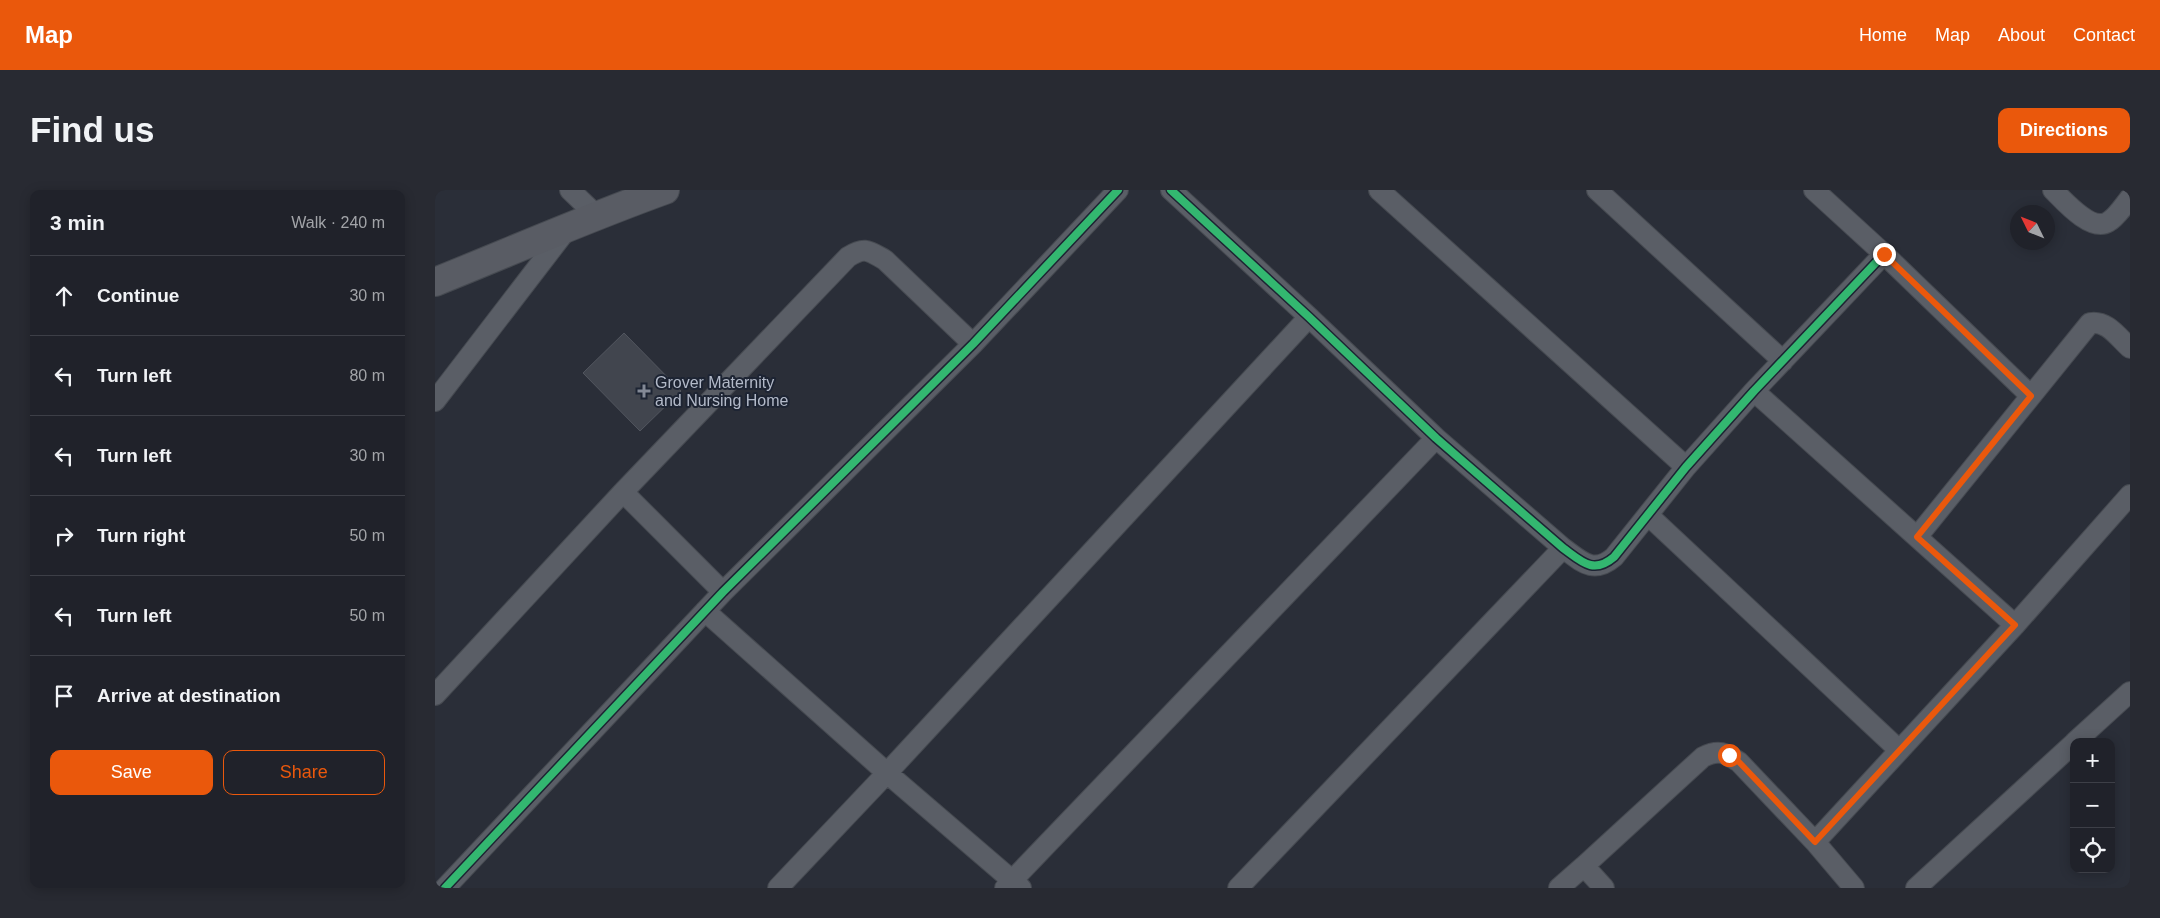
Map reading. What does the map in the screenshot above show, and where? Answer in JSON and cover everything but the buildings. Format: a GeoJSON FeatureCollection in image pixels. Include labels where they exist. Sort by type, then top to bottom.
{"type":"FeatureCollection","features":[{"type":"Feature","properties":{"kind":"street"},"geometry":{"type":"LineString","coordinates":[[435,401],[567,230],[583,198],[665,190]]}},
{"type":"Feature","properties":{"kind":"street"},"geometry":{"type":"LineString","coordinates":[[445,888],[723,592],[973,344],[1118,190]]}},
{"type":"Feature","properties":{"kind":"street"},"geometry":{"type":"LineString","coordinates":[[1171,190],[1309,317],[1436,438],[1563,548],[1583,563],[1595,566],[1606,564],[1614,557],[1686,467],[1754,391],[1884,254]]}},
{"type":"Feature","properties":{"kind":"street"},"geometry":{"type":"LineString","coordinates":[[1379,190],[1686,467]]}},
{"type":"Feature","properties":{"kind":"street"},"geometry":{"type":"LineString","coordinates":[[1597,190],[1783,361]]}},
{"type":"Feature","properties":{"kind":"street"},"geometry":{"type":"LineString","coordinates":[[1814,190],[1884,254],[2031,396]]}},
{"type":"Feature","properties":{"kind":"street"},"geometry":{"type":"LineString","coordinates":[[2053,190],[2087,221],[2100,224],[2108,222],[2130,198]]}},
{"type":"Feature","properties":{"kind":"street"},"geometry":{"type":"LineString","coordinates":[[435,282],[567,230]]}},
{"type":"Feature","properties":{"kind":"street"},"geometry":{"type":"LineString","coordinates":[[435,695],[623,492],[848,257],[859,250],[869,251],[885,260],[973,344]]}},
{"type":"Feature","properties":{"kind":"street"},"geometry":{"type":"LineString","coordinates":[[777,888],[887,774],[1309,317]]}},
{"type":"Feature","properties":{"kind":"street"},"geometry":{"type":"LineString","coordinates":[[1917,537],[2090,323],[2099,321],[2107,326],[2130,348]]}},
{"type":"Feature","properties":{"kind":"street"},"geometry":{"type":"LineString","coordinates":[[1754,391],[2015,625]]}},
{"type":"Feature","properties":{"kind":"street"},"geometry":{"type":"LineString","coordinates":[[705,611],[1013,885],[1436,438]]}},
{"type":"Feature","properties":{"kind":"street"},"geometry":{"type":"LineString","coordinates":[[623,492],[723,592]]}},
{"type":"Feature","properties":{"kind":"street"},"geometry":{"type":"LineString","coordinates":[[1815,842],[1898,749],[2015,625],[2130,495]]}},
{"type":"Feature","properties":{"kind":"street"},"geometry":{"type":"LineString","coordinates":[[1648,515],[1898,749]]}},
{"type":"Feature","properties":{"kind":"street"},"geometry":{"type":"LineString","coordinates":[[1238,888],[1563,548]]}},
{"type":"Feature","properties":{"kind":"street"},"geometry":{"type":"LineString","coordinates":[[2079,738],[2130,692]]}},
{"type":"Feature","properties":{"kind":"street"},"geometry":{"type":"LineString","coordinates":[[1916,888],[2070,747]]}},
{"type":"Feature","properties":{"kind":"street"},"geometry":{"type":"LineString","coordinates":[[1559,888],[1703,757],[1715,752],[1729,755],[1739,762],[1815,842],[1854,888]]}},
{"type":"Feature","properties":{"kind":"street"},"geometry":{"type":"LineString","coordinates":[[1584,866],[1604,888]]}},
{"type":"Feature","properties":{"kind":"cycle path"},"geometry":{"type":"LineString","coordinates":[[445,888],[723,592],[973,344],[1118,190]]}},
{"type":"Feature","properties":{"kind":"cycle path"},"geometry":{"type":"LineString","coordinates":[[1171,190],[1309,317],[1436,438],[1563,548],[1587,564],[1593,565],[1600,565],[1614,557],[1686,467],[1754,391],[1884,254]]}},
{"type":"Feature","properties":{"kind":"place","name":"Grover Maternity and Nursing Home"},"geometry":{"type":"Point","coordinates":[644,391]}},
{"type":"Feature","properties":{"kind":"route"},"geometry":{"type":"LineString","coordinates":[[1729,755],[1739,762],[1815,842],[1898,749],[2015,625],[1917,537],[2031,396],[1884,254]]}}]}
